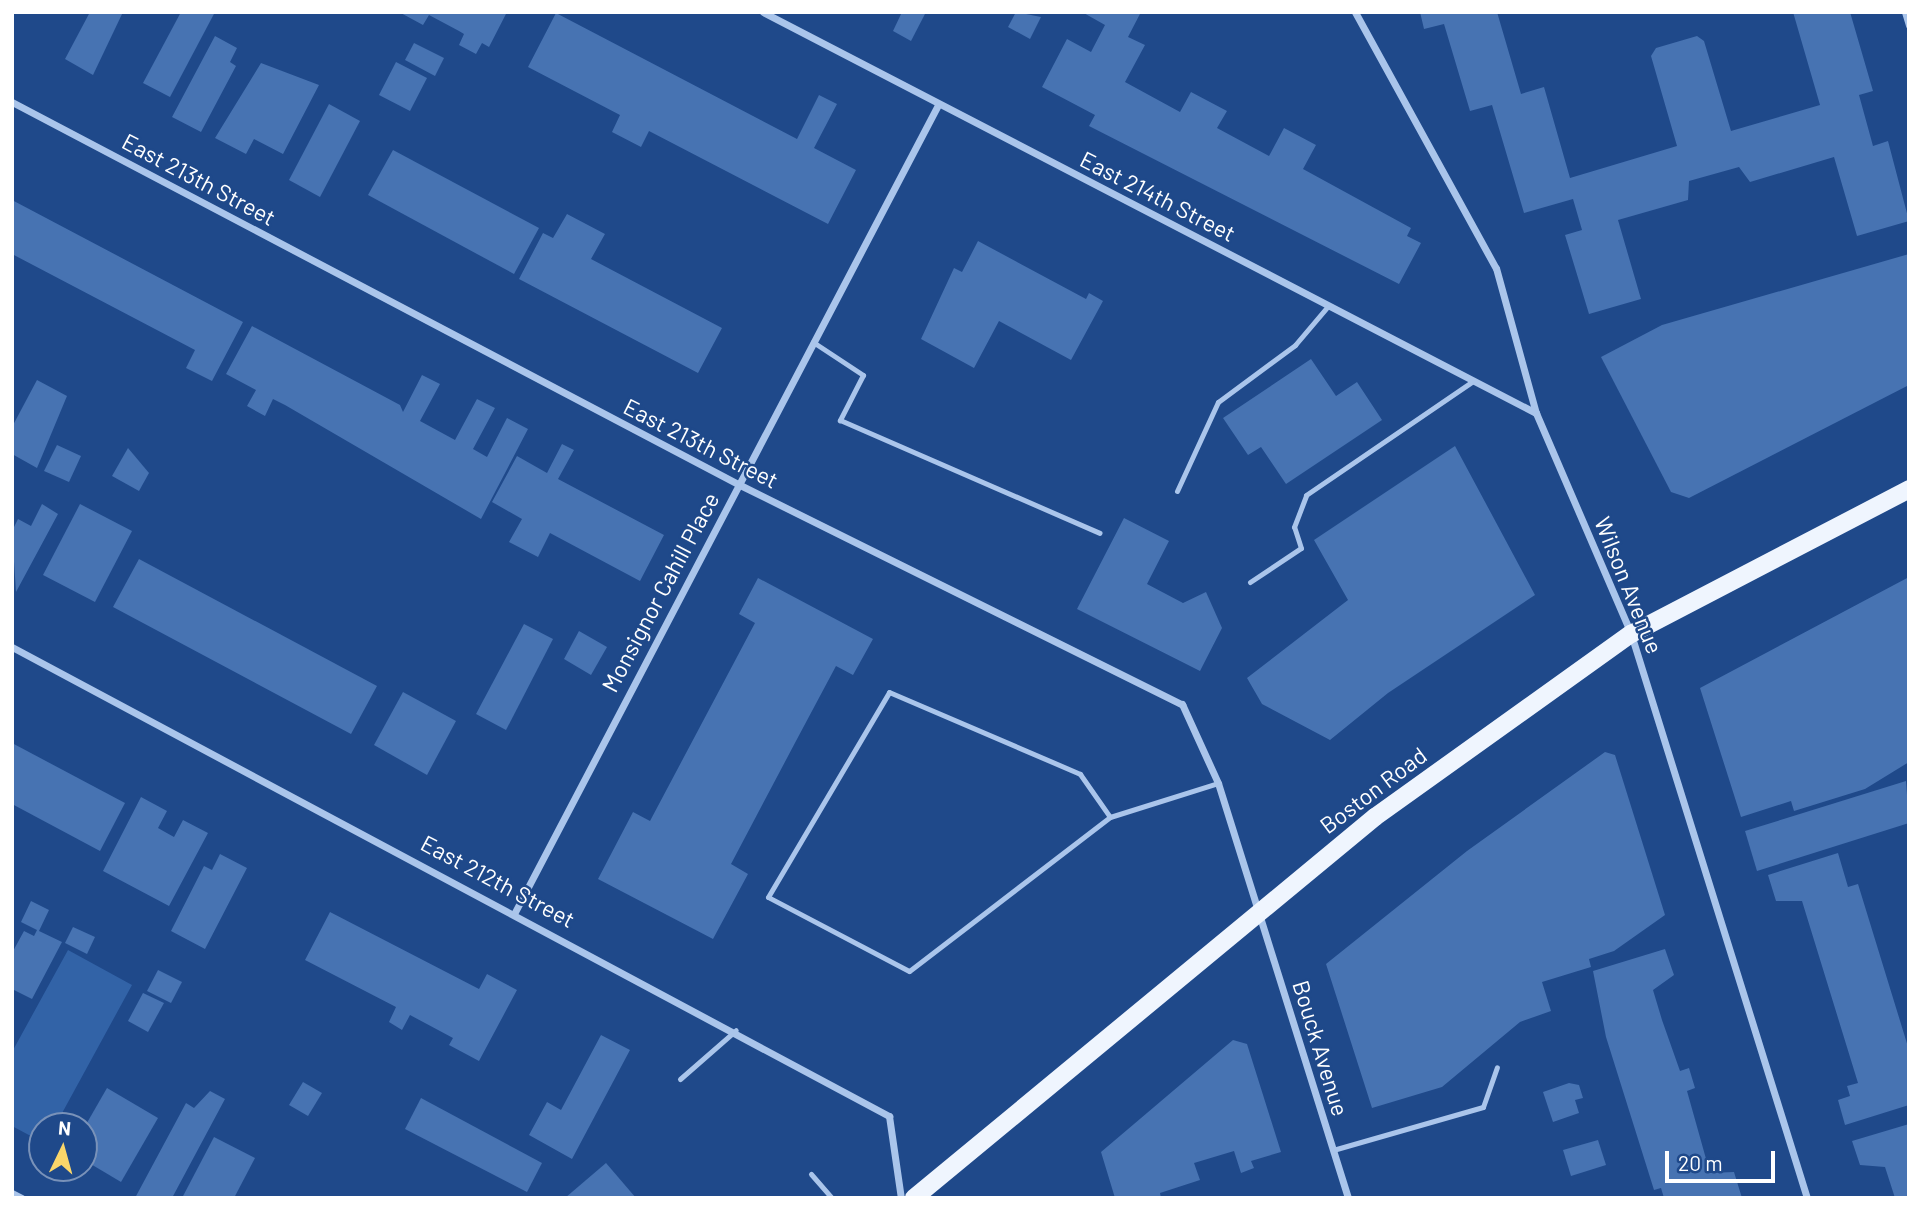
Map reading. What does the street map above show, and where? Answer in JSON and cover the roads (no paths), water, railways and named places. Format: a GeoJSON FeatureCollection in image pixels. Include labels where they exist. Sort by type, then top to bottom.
{"type":"FeatureCollection","features":[{"type":"Feature","properties":{"kind":"main road","name":"Boston Road"},"geometry":{"type":"LineString","coordinates":[[914,1198],[1257,911],[1375,817],[1631,634],[1909,489]]}},
{"type":"Feature","properties":{"kind":"street","name":"East 214th Street"},"geometry":{"type":"LineString","coordinates":[[763,12],[1536,413]]}},
{"type":"Feature","properties":{"kind":"street","name":"Wilson Avenue"},"geometry":{"type":"LineString","coordinates":[[1355,12],[1496,268],[1536,413],[1631,634],[1807,1198]]}},
{"type":"Feature","properties":{"kind":"street"},"geometry":{"type":"LineString","coordinates":[[1905,12],[1909,25]]}},
{"type":"Feature","properties":{"kind":"street","name":"East 213th Street"},"geometry":{"type":"LineString","coordinates":[[12,103],[738,484],[1182,704],[1218,783],[1257,911]]}},
{"type":"Feature","properties":{"kind":"street","name":"Monsignor Cahill Place"},"geometry":{"type":"LineString","coordinates":[[515,912],[938,105]]}},
{"type":"Feature","properties":{"kind":"street","name":"East 212th Street"},"geometry":{"type":"LineString","coordinates":[[12,648],[515,912],[736,1030],[889,1116],[901,1198]]}},
{"type":"Feature","properties":{"kind":"street","name":"Bouck Avenue"},"geometry":{"type":"LineString","coordinates":[[1257,911],[1348,1198]]}},
{"type":"Feature","properties":{"kind":"street"},"geometry":{"type":"LineString","coordinates":[[12,1192],[22,1198]]}},
{"type":"Feature","properties":{"kind":"lane"},"geometry":{"type":"LineString","coordinates":[[1177,491],[1218,402],[1295,345],[1328,306]]}},
{"type":"Feature","properties":{"kind":"lane"},"geometry":{"type":"LineString","coordinates":[[813,342],[863,375],[840,420],[1100,533]]}},
{"type":"Feature","properties":{"kind":"lane"},"geometry":{"type":"LineString","coordinates":[[1250,582],[1301,548],[1294,527],[1306,495],[1473,381]]}},
{"type":"Feature","properties":{"kind":"lane"},"geometry":{"type":"LineString","coordinates":[[1110,817],[1080,774],[889,692],[768,897],[909,971],[1110,817],[1218,783]]}},
{"type":"Feature","properties":{"kind":"lane"},"geometry":{"type":"LineString","coordinates":[[680,1079],[736,1030]]}},
{"type":"Feature","properties":{"kind":"lane"},"geometry":{"type":"LineString","coordinates":[[1333,1150],[1483,1107],[1497,1067]]}},
{"type":"Feature","properties":{"kind":"lane"},"geometry":{"type":"LineString","coordinates":[[811,1174],[832,1198]]}}]}
